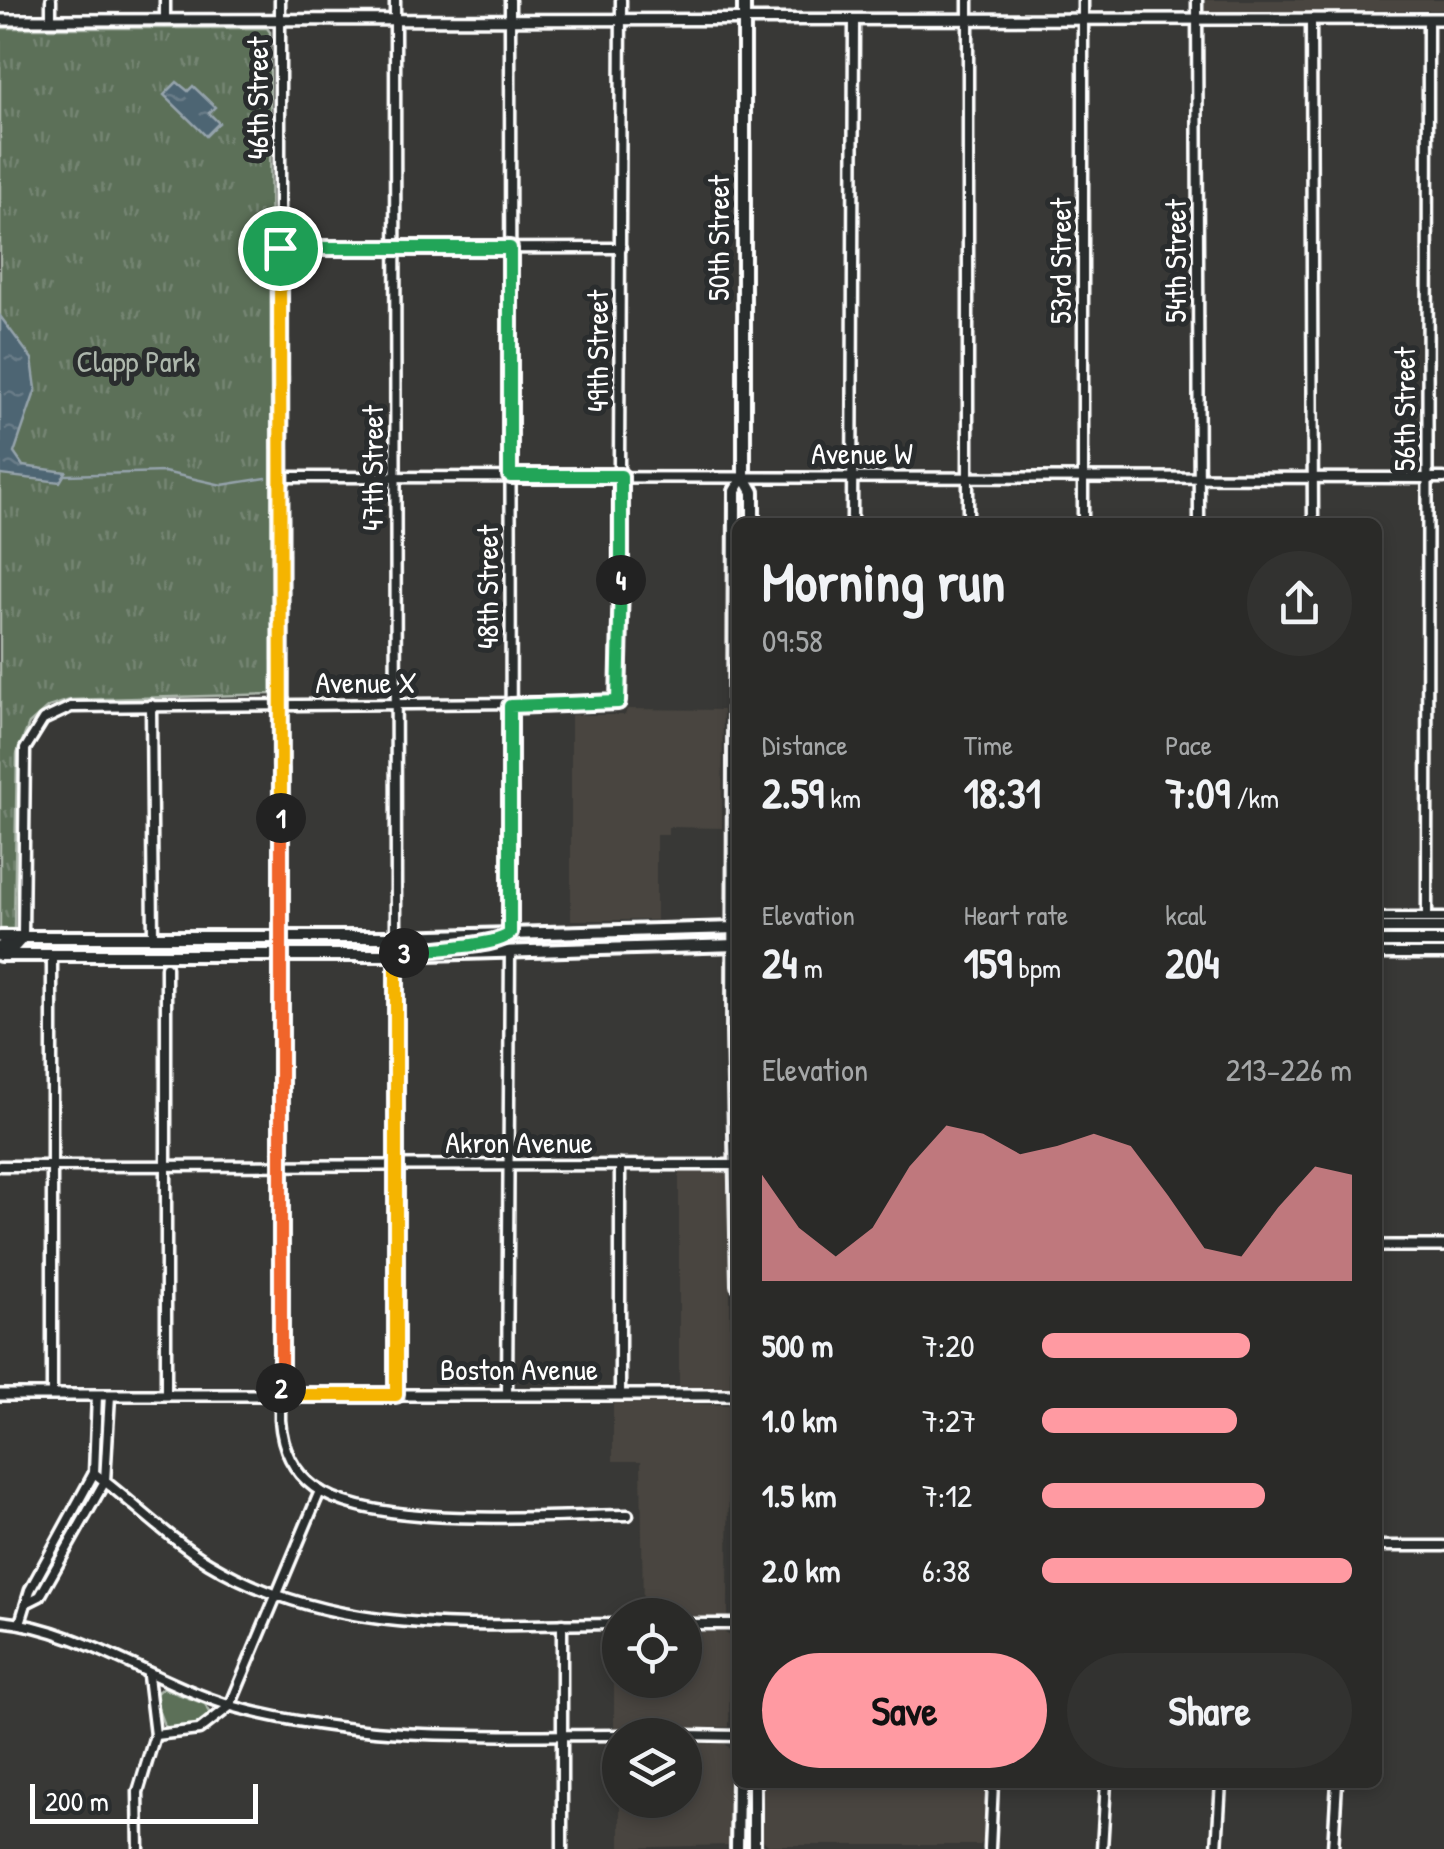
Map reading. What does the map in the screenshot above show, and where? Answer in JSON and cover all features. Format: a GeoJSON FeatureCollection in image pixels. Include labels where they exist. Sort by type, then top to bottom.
{"type":"FeatureCollection","features":[{"type":"Feature","properties":{"kind":"main road","name":"50th Street"},"geometry":{"type":"LineString","coordinates":[[744,0],[744,476],[752,492],[753,518]]}},
{"type":"Feature","properties":{"kind":"main road","name":"50th Street"},"geometry":{"type":"LineString","coordinates":[[736,518],[736,490],[744,476]]}},
{"type":"Feature","properties":{"kind":"main road"},"geometry":{"type":"LineString","coordinates":[[0,937],[396,936],[732,928]]}},
{"type":"Feature","properties":{"kind":"main road"},"geometry":{"type":"LineString","coordinates":[[1382,928],[1444,928]]}},
{"type":"Feature","properties":{"kind":"main road"},"geometry":{"type":"LineString","coordinates":[[598,930],[599,948]]}},
{"type":"Feature","properties":{"kind":"main road"},"geometry":{"type":"LineString","coordinates":[[396,955],[438,945],[500,942],[510,933]]}},
{"type":"Feature","properties":{"kind":"main road"},"geometry":{"type":"LineString","coordinates":[[0,947],[14,946],[24,936]]}},
{"type":"Feature","properties":{"kind":"main road"},"geometry":{"type":"LineString","coordinates":[[1382,942],[1444,942]]}},
{"type":"Feature","properties":{"kind":"main road"},"geometry":{"type":"LineString","coordinates":[[0,955],[396,955],[732,945]]}},
{"type":"Feature","properties":{"kind":"main road"},"geometry":{"type":"LineString","coordinates":[[738,1788],[738,1849]]}},
{"type":"Feature","properties":{"kind":"main road"},"geometry":{"type":"LineString","coordinates":[[754,1788],[754,1849]]}},
{"type":"Feature","properties":{"kind":"street"},"geometry":{"type":"LineString","coordinates":[[51,0],[51,20]]}},
{"type":"Feature","properties":{"kind":"street"},"geometry":{"type":"LineString","coordinates":[[165,0],[165,20]]}},
{"type":"Feature","properties":{"kind":"street","name":"46th Street"},"geometry":{"type":"LineString","coordinates":[[280,0],[281,1395],[284,1446],[303,1477],[320,1491]]}},
{"type":"Feature","properties":{"kind":"street","name":"47th Street"},"geometry":{"type":"LineString","coordinates":[[395,0],[396,936]]}},
{"type":"Feature","properties":{"kind":"street","name":"48th Street"},"geometry":{"type":"LineString","coordinates":[[510,0],[510,933]]}},
{"type":"Feature","properties":{"kind":"street","name":"49th Street"},"geometry":{"type":"LineString","coordinates":[[618,702],[621,0]]}},
{"type":"Feature","properties":{"kind":"street"},"geometry":{"type":"LineString","coordinates":[[968,0],[968,518]]}},
{"type":"Feature","properties":{"kind":"street","name":"53rd Street"},"geometry":{"type":"LineString","coordinates":[[1083,0],[1083,518]]}},
{"type":"Feature","properties":{"kind":"street","name":"54th Street"},"geometry":{"type":"LineString","coordinates":[[1198,0],[1199,518]]}},
{"type":"Feature","properties":{"kind":"street"},"geometry":{"type":"LineString","coordinates":[[1311,19],[1313,518]]}},
{"type":"Feature","properties":{"kind":"street","name":"56th Street"},"geometry":{"type":"LineString","coordinates":[[1427,918],[1428,19]]}},
{"type":"Feature","properties":{"kind":"street"},"geometry":{"type":"LineString","coordinates":[[0,20],[1444,19]]}},
{"type":"Feature","properties":{"kind":"street"},"geometry":{"type":"LineString","coordinates":[[852,518],[854,20]]}},
{"type":"Feature","properties":{"kind":"street"},"geometry":{"type":"LineString","coordinates":[[280,248],[621,248]]}},
{"type":"Feature","properties":{"kind":"street","name":"Avenue W"},"geometry":{"type":"LineString","coordinates":[[281,478],[1444,478]]}},
{"type":"Feature","properties":{"kind":"street","name":"Avenue X"},"geometry":{"type":"LineString","coordinates":[[24,936],[24,761],[36,728],[53,714],[72,708],[151,705],[510,706],[618,702]]}},
{"type":"Feature","properties":{"kind":"street"},"geometry":{"type":"LineString","coordinates":[[151,705],[153,937]]}},
{"type":"Feature","properties":{"kind":"street"},"geometry":{"type":"LineString","coordinates":[[1382,918],[1444,918]]}},
{"type":"Feature","properties":{"kind":"street"},"geometry":{"type":"LineString","coordinates":[[508,1395],[510,952]]}},
{"type":"Feature","properties":{"kind":"street"},"geometry":{"type":"LineString","coordinates":[[1382,954],[1444,954]]}},
{"type":"Feature","properties":{"kind":"street"},"geometry":{"type":"LineString","coordinates":[[396,955],[396,1395]]}},
{"type":"Feature","properties":{"kind":"street"},"geometry":{"type":"LineString","coordinates":[[52,956],[52,1395]]}},
{"type":"Feature","properties":{"kind":"street"},"geometry":{"type":"LineString","coordinates":[[166,966],[166,1395]]}},
{"type":"Feature","properties":{"kind":"street"},"geometry":{"type":"LineString","coordinates":[[620,1165],[620,1395]]}},
{"type":"Feature","properties":{"kind":"street","name":"Akron Avenue"},"geometry":{"type":"LineString","coordinates":[[0,1166],[732,1165]]}},
{"type":"Feature","properties":{"kind":"street"},"geometry":{"type":"LineString","coordinates":[[1382,1246],[1444,1246]]}},
{"type":"Feature","properties":{"kind":"street","name":"Boston Avenue"},"geometry":{"type":"LineString","coordinates":[[0,1395],[732,1396]]}},
{"type":"Feature","properties":{"kind":"street"},"geometry":{"type":"LineString","coordinates":[[20,1624],[30,1601],[30,1590],[94,1473],[97,1395]]}},
{"type":"Feature","properties":{"kind":"street"},"geometry":{"type":"LineString","coordinates":[[30,1601],[40,1596],[105,1480],[110,1395]]}},
{"type":"Feature","properties":{"kind":"street"},"geometry":{"type":"LineString","coordinates":[[94,1473],[188,1549],[277,1596],[374,1621],[602,1624]]}},
{"type":"Feature","properties":{"kind":"street"},"geometry":{"type":"LineString","coordinates":[[155,1735],[199,1730],[230,1706],[320,1491],[355,1504],[416,1514],[628,1514]]}},
{"type":"Feature","properties":{"kind":"street"},"geometry":{"type":"LineString","coordinates":[[1382,1546],[1444,1546]]}},
{"type":"Feature","properties":{"kind":"street"},"geometry":{"type":"LineString","coordinates":[[0,1621],[72,1639],[148,1676],[230,1706],[291,1721],[376,1734],[602,1735]]}},
{"type":"Feature","properties":{"kind":"street"},"geometry":{"type":"LineString","coordinates":[[562,1624],[562,1849]]}},
{"type":"Feature","properties":{"kind":"street"},"geometry":{"type":"LineString","coordinates":[[702,1624],[732,1624]]}},
{"type":"Feature","properties":{"kind":"street"},"geometry":{"type":"LineString","coordinates":[[139,1849],[138,1792],[155,1735],[148,1676]]}},
{"type":"Feature","properties":{"kind":"street"},"geometry":{"type":"LineString","coordinates":[[702,1736],[732,1736]]}},
{"type":"Feature","properties":{"kind":"street"},"geometry":{"type":"LineString","coordinates":[[990,1849],[993,1788]]}},
{"type":"Feature","properties":{"kind":"street"},"geometry":{"type":"LineString","coordinates":[[1102,1849],[1106,1788]]}},
{"type":"Feature","properties":{"kind":"street"},"geometry":{"type":"LineString","coordinates":[[1217,1849],[1221,1788]]}},
{"type":"Feature","properties":{"kind":"street"},"geometry":{"type":"LineString","coordinates":[[1333,1849],[1337,1788]]}},
{"type":"Feature","properties":{"kind":"shaded area"},"geometry":{"type":"Polygon","coordinates":[[[1205,0],[1444,0],[1444,10],[1205,13],[1205,0]]]}},
{"type":"Feature","properties":{"kind":"shaded area"},"geometry":{"type":"Polygon","coordinates":[[[627,709],[723,710],[722,828],[668,827],[668,835],[656,835],[656,920],[571,920],[571,715],[625,715],[627,709]]]}},
{"type":"Feature","properties":{"kind":"shaded area"},"geometry":{"type":"Polygon","coordinates":[[[679,1171],[725,1172],[730,1176],[730,1386],[725,1390],[679,1391],[679,1171]]]}},
{"type":"Feature","properties":{"kind":"shaded area"},"geometry":{"type":"Polygon","coordinates":[[[613,1401],[729,1405],[728,1618],[702,1617],[702,1598],[643,1598],[641,1461],[613,1461],[613,1401]]]}},
{"type":"Feature","properties":{"kind":"shaded area"},"geometry":{"type":"Polygon","coordinates":[[[702,1632],[724,1632],[730,1636],[729,1727],[702,1728],[702,1718],[614,1718],[614,1698],[702,1698],[702,1632]]]}},
{"type":"Feature","properties":{"kind":"shaded area"},"geometry":{"type":"Polygon","coordinates":[[[725,1743],[730,1749],[730,1845],[620,1848],[620,1818],[702,1818],[702,1744],[725,1743]]]}},
{"type":"Feature","properties":{"kind":"shaded area"},"geometry":{"type":"Polygon","coordinates":[[[762,1788],[989,1788],[985,1840],[980,1845],[768,1845],[762,1839],[762,1788]]]}},
{"type":"Feature","properties":{"kind":"green space","name":"Clapp Park"},"geometry":{"type":"Polygon","coordinates":[[[0,28],[267,28],[270,32],[272,694],[70,700],[48,707],[29,724],[17,754],[14,929],[0,929],[0,28]]]}},
{"type":"Feature","properties":{"kind":"green space"},"geometry":{"type":"Polygon","coordinates":[[[162,1688],[205,1704],[212,1715],[197,1725],[165,1728],[153,1696],[162,1688]]]}},
{"type":"Feature","properties":{"kind":"water"},"geometry":{"type":"Polygon","coordinates":[[[177,82],[188,91],[193,86],[215,107],[209,113],[219,123],[206,136],[164,95],[177,82]]]}},
{"type":"Feature","properties":{"kind":"water"},"geometry":{"type":"Polygon","coordinates":[[[0,316],[32,359],[36,389],[14,453],[23,466],[66,472],[60,482],[0,475],[0,316]]]}},
{"type":"Feature","properties":{"kind":"waterway"},"geometry":{"type":"LineString","coordinates":[[66,475],[164,472],[222,485],[266,478]]}},
{"type":"Feature","properties":{"kind":"route"},"geometry":{"type":"LineString","coordinates":[[280,248],[510,248],[510,476],[621,476],[620,698],[611,704],[510,706],[510,933],[500,942],[438,945],[396,955],[396,1395],[281,1395],[280,248]]}}]}
